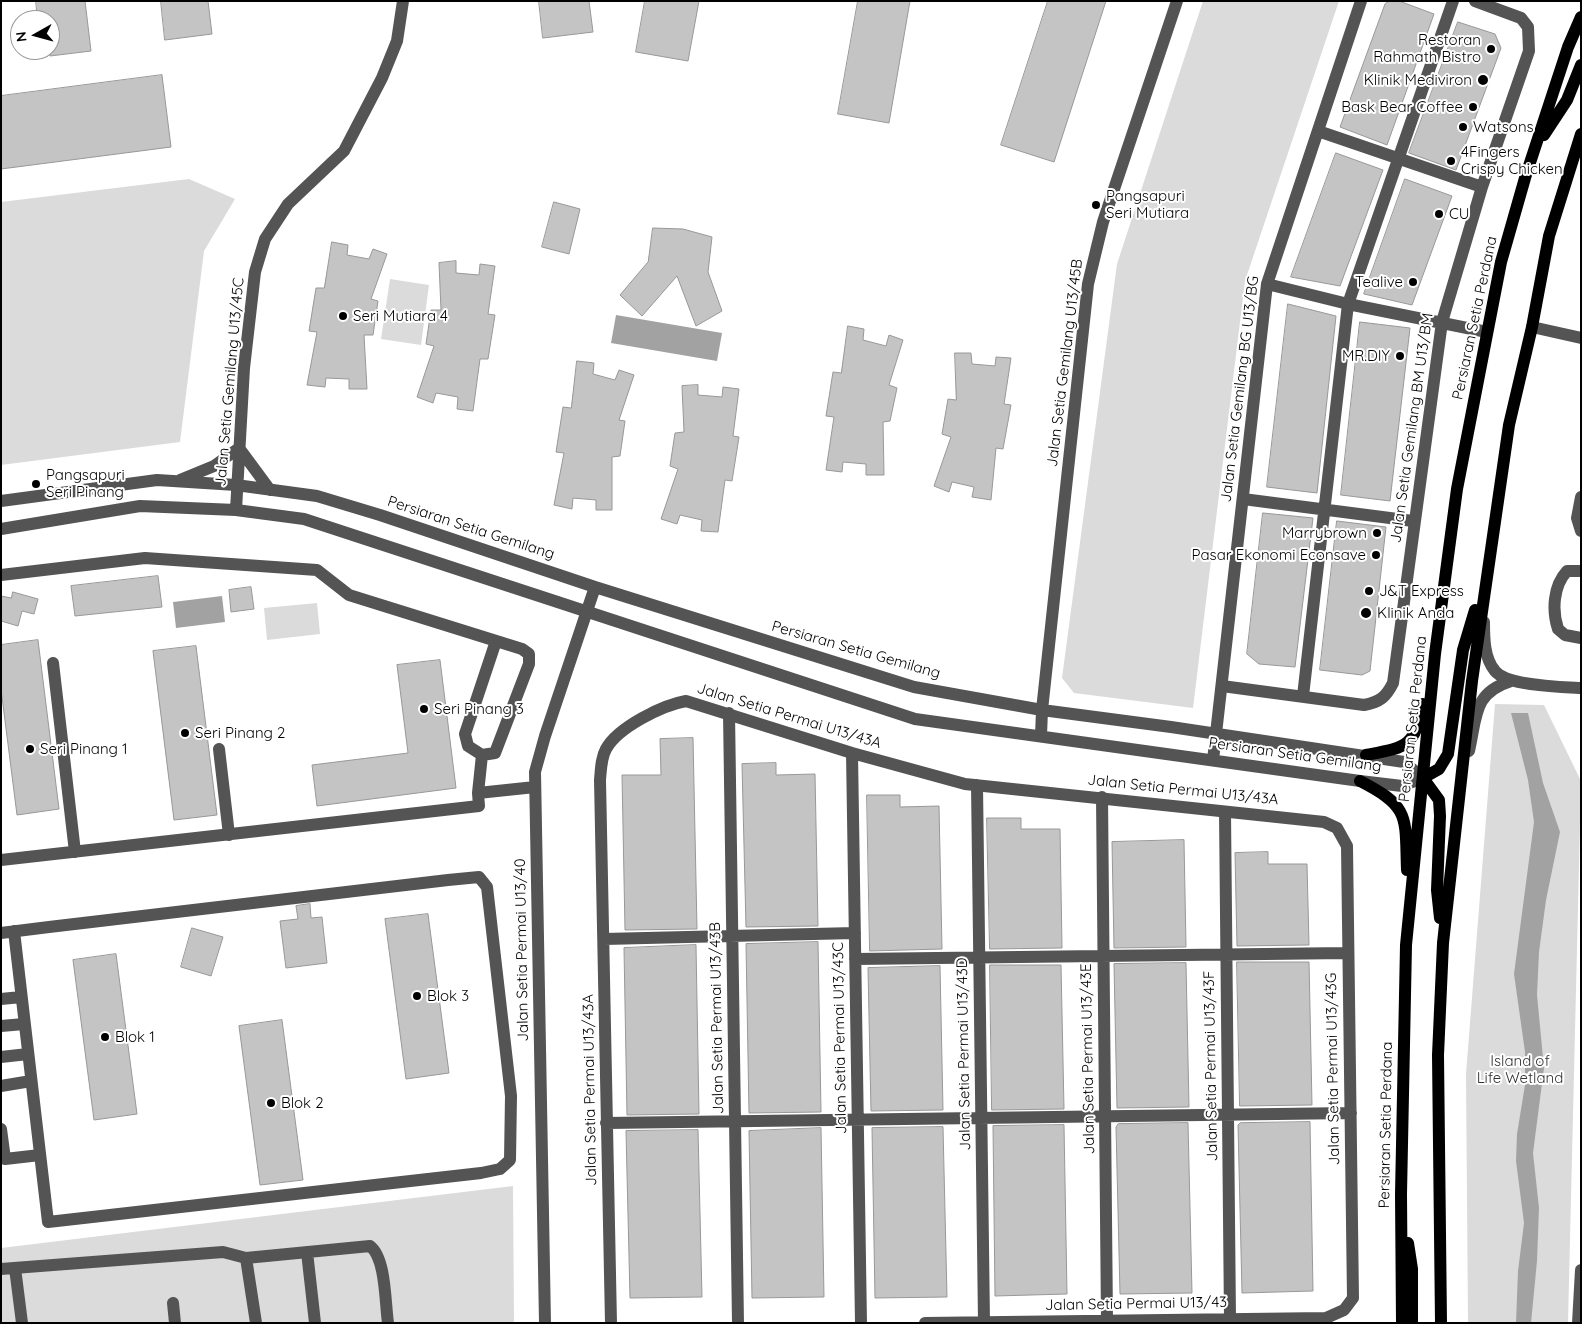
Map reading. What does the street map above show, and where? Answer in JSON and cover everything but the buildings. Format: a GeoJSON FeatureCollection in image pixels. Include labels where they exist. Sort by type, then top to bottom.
{"type":"FeatureCollection","features":[{"type":"Feature","properties":{"kind":"main road","name":"Persiaran Setia Perdana"},"geometry":{"type":"LineString","coordinates":[[1402,1323],[1403,1039],[1409,912],[1435,654],[1458,489],[1501,262],[1534,150],[1568,46],[1581,17]]}},
{"type":"Feature","properties":{"kind":"main road"},"geometry":{"type":"LineString","coordinates":[[1534,150],[1567,100],[1581,65]]}},
{"type":"Feature","properties":{"kind":"main road"},"geometry":{"type":"LineString","coordinates":[[1441,1323],[1438,1055],[1443,943],[1460,790],[1483,598],[1509,425],[1532,327],[1549,236],[1581,134]]}},
{"type":"Feature","properties":{"kind":"main road"},"geometry":{"type":"LineString","coordinates":[[1443,943],[1437,890],[1440,816],[1438,800],[1433,788],[1423,778],[1439,769],[1448,754],[1463,650],[1486,576]]}},
{"type":"Feature","properties":{"kind":"main road"},"geometry":{"type":"LineString","coordinates":[[1366,755],[1402,747],[1412,740],[1418,726],[1435,654]]}},
{"type":"Feature","properties":{"kind":"main road"},"geometry":{"type":"LineString","coordinates":[[1360,781],[1382,792],[1395,802],[1404,818],[1409,912]]}},
{"type":"Feature","properties":{"kind":"main road"},"geometry":{"type":"LineString","coordinates":[[1401,1194],[1412,1269],[1412,1323]]}},
{"type":"Feature","properties":{"kind":"street","name":"Jalan Setia Gemilang U13/45C"},"geometry":{"type":"LineString","coordinates":[[236,510],[244,368],[255,272],[265,239],[288,204],[344,151],[382,78],[398,42],[403,1]]}},
{"type":"Feature","properties":{"kind":"street","name":"Jalan Setia Gemilang U13/45B"},"geometry":{"type":"LineString","coordinates":[[1041,736],[1042,710],[1088,284],[1103,222],[1177,1]]}},
{"type":"Feature","properties":{"kind":"street","name":"Jalan Setia Gemilang BG U13/BG"},"geometry":{"type":"LineString","coordinates":[[1213,760],[1267,284],[1361,1]]}},
{"type":"Feature","properties":{"kind":"street"},"geometry":{"type":"LineString","coordinates":[[1222,686],[1303,696],[1348,304],[1454,1]]}},
{"type":"Feature","properties":{"kind":"street","name":"Jalan Setia Gemilang BM U13/BM"},"geometry":{"type":"LineString","coordinates":[[1303,696],[1364,705],[1377,703],[1387,694],[1393,683],[1442,322],[1482,187],[1529,51],[1528,27],[1521,18],[1475,1]]}},
{"type":"Feature","properties":{"kind":"street"},"geometry":{"type":"LineString","coordinates":[[1318,131],[1398,160],[1482,187]]}},
{"type":"Feature","properties":{"kind":"street"},"geometry":{"type":"LineString","coordinates":[[1267,284],[1348,304],[1487,332]]}},
{"type":"Feature","properties":{"kind":"street"},"geometry":{"type":"LineString","coordinates":[[1532,327],[1581,338]]}},
{"type":"Feature","properties":{"kind":"street"},"geometry":{"type":"LineString","coordinates":[[177,481],[214,466],[239,448],[270,490]]}},
{"type":"Feature","properties":{"kind":"street","name":"Persiaran Setia Gemilang"},"geometry":{"type":"LineString","coordinates":[[1,501],[120,483],[157,480],[236,485],[317,496],[380,515],[595,587],[914,687],[1042,710],[1366,755],[1404,762],[1423,778],[1402,786],[915,719],[304,519],[236,510],[140,506],[1,529]]}},
{"type":"Feature","properties":{"kind":"street"},"geometry":{"type":"LineString","coordinates":[[1581,497],[1577,518],[1581,531]]}},
{"type":"Feature","properties":{"kind":"street"},"geometry":{"type":"LineString","coordinates":[[1243,499],[1414,521]]}},
{"type":"Feature","properties":{"kind":"street"},"geometry":{"type":"LineString","coordinates":[[1,575],[145,558],[317,570],[349,595],[522,649],[529,654],[529,664],[495,753],[482,755],[468,746],[465,734],[496,641]]}},
{"type":"Feature","properties":{"kind":"street"},"geometry":{"type":"LineString","coordinates":[[1581,571],[1567,571],[1561,577],[1557,587],[1554,606],[1558,629],[1565,635],[1581,638]]}},
{"type":"Feature","properties":{"kind":"street","name":"Jalan Setia Permai U13/40"},"geometry":{"type":"LineString","coordinates":[[546,1323],[535,772],[545,736],[595,587]]}},
{"type":"Feature","properties":{"kind":"street"},"geometry":{"type":"LineString","coordinates":[[1483,598],[1484,639],[1488,659],[1496,672],[1512,681]]}},
{"type":"Feature","properties":{"kind":"street"},"geometry":{"type":"LineString","coordinates":[[53,663],[75,852]]}},
{"type":"Feature","properties":{"kind":"street"},"geometry":{"type":"LineString","coordinates":[[1460,790],[1479,706],[1485,694],[1495,686],[1512,681],[1581,688]]}},
{"type":"Feature","properties":{"kind":"street","name":"Jalan Setia Permai U13/43A"},"geometry":{"type":"LineString","coordinates":[[611,1323],[600,780],[602,760],[606,748],[620,732],[676,703],[694,702],[852,753],[956,782],[1324,822],[1337,828]]}},
{"type":"Feature","properties":{"kind":"street","name":"Jalan Setia Permai U13/43B"},"geometry":{"type":"LineString","coordinates":[[729,713],[738,1323]]}},
{"type":"Feature","properties":{"kind":"street"},"geometry":{"type":"LineString","coordinates":[[219,749],[229,835]]}},
{"type":"Feature","properties":{"kind":"street","name":"Jalan Setia Permai U13/43C"},"geometry":{"type":"LineString","coordinates":[[852,753],[861,1323]]}},
{"type":"Feature","properties":{"kind":"street"},"geometry":{"type":"LineString","coordinates":[[1,860],[479,806],[478,793],[482,755]]}},
{"type":"Feature","properties":{"kind":"street","name":"Jalan Setia Permai U13/43D"},"geometry":{"type":"LineString","coordinates":[[976,785],[984,1322]]}},
{"type":"Feature","properties":{"kind":"street"},"geometry":{"type":"LineString","coordinates":[[478,793],[536,786]]}},
{"type":"Feature","properties":{"kind":"street","name":"Jalan Setia Permai U13/43E"},"geometry":{"type":"LineString","coordinates":[[1102,797],[1107,1321]]}},
{"type":"Feature","properties":{"kind":"street","name":"Jalan Setia Permai U13/43F"},"geometry":{"type":"LineString","coordinates":[[1225,812],[1230,1319]]}},
{"type":"Feature","properties":{"kind":"street","name":"Jalan Setia Permai U13/43G"},"geometry":{"type":"LineString","coordinates":[[1337,828],[1347,846],[1347,953],[1351,1113],[1353,1298],[1344,1310]]}},
{"type":"Feature","properties":{"kind":"street"},"geometry":{"type":"LineString","coordinates":[[479,878],[486,887],[511,1096],[511,1152],[506,1166],[482,1172],[48,1222],[21,997],[7,932],[448,880],[479,878]]}},
{"type":"Feature","properties":{"kind":"street"},"geometry":{"type":"LineString","coordinates":[[604,939],[855,933]]}},
{"type":"Feature","properties":{"kind":"street"},"geometry":{"type":"LineString","coordinates":[[855,959],[1347,953]]}},
{"type":"Feature","properties":{"kind":"street"},"geometry":{"type":"LineString","coordinates":[[1,999],[21,997]]}},
{"type":"Feature","properties":{"kind":"street"},"geometry":{"type":"LineString","coordinates":[[1,1026],[24,1024]]}},
{"type":"Feature","properties":{"kind":"street"},"geometry":{"type":"LineString","coordinates":[[1,1057],[28,1054]]}},
{"type":"Feature","properties":{"kind":"street"},"geometry":{"type":"LineString","coordinates":[[1,1086],[31,1081]]}},
{"type":"Feature","properties":{"kind":"street"},"geometry":{"type":"LineString","coordinates":[[606,1123],[1351,1113]]}},
{"type":"Feature","properties":{"kind":"street"},"geometry":{"type":"LineString","coordinates":[[1,1129],[5,1159],[40,1155]]}},
{"type":"Feature","properties":{"kind":"street"},"geometry":{"type":"LineString","coordinates":[[1,1269],[203,1252],[223,1252],[246,1258],[370,1246],[376,1251],[380,1264],[388,1323]]}},
{"type":"Feature","properties":{"kind":"street"},"geometry":{"type":"LineString","coordinates":[[307,1252],[315,1323]]}},
{"type":"Feature","properties":{"kind":"street"},"geometry":{"type":"LineString","coordinates":[[246,1258],[256,1323]]}},
{"type":"Feature","properties":{"kind":"street"},"geometry":{"type":"LineString","coordinates":[[15,1268],[22,1323]]}},
{"type":"Feature","properties":{"kind":"street"},"geometry":{"type":"LineString","coordinates":[[1578,1323],[1581,1270]]}},
{"type":"Feature","properties":{"kind":"street"},"geometry":{"type":"LineString","coordinates":[[173,1303],[175,1323]]}},
{"type":"Feature","properties":{"kind":"street","name":"Jalan Setia Permai U13/43"},"geometry":{"type":"LineString","coordinates":[[926,1323],[1326,1318],[1344,1310]]}},
{"type":"Feature","properties":{"kind":"green space"},"geometry":{"type":"Polygon","coordinates":[[[1203,1],[1339,1],[1245,281],[1193,708],[1074,693],[1062,678],[1117,264],[1203,1]]]}},
{"type":"Feature","properties":{"kind":"green space"},"geometry":{"type":"Polygon","coordinates":[[[189,179],[235,199],[204,251],[180,442],[1,465],[1,202],[189,179]]]}},
{"type":"Feature","properties":{"kind":"green space"},"geometry":{"type":"Polygon","coordinates":[[[390,279],[429,285],[421,345],[381,339],[390,279]]]}},
{"type":"Feature","properties":{"kind":"green space"},"geometry":{"type":"Polygon","coordinates":[[[317,603],[320,634],[267,640],[264,608],[317,603]]]}},
{"type":"Feature","properties":{"kind":"green space","name":"Island of Life Wetland"},"geometry":{"type":"Polygon","coordinates":[[[1495,704],[1544,705],[1581,781],[1568,1323],[1468,1323],[1466,1074],[1495,704]]]}},
{"type":"Feature","properties":{"kind":"green space"},"geometry":{"type":"Polygon","coordinates":[[[513,1186],[514,1323],[1,1323],[1,1248],[513,1186]]]}},
{"type":"Feature","properties":{"kind":"shaded area"},"geometry":{"type":"Polygon","coordinates":[[[616,315],[722,333],[717,361],[611,343],[616,315]]]}},
{"type":"Feature","properties":{"kind":"shaded area"},"geometry":{"type":"Polygon","coordinates":[[[222,596],[225,622],[176,628],[173,602],[222,596]]]}},
{"type":"Feature","properties":{"kind":"shaded area"},"geometry":{"type":"Polygon","coordinates":[[[1511,713],[1528,713],[1543,783],[1560,832],[1546,900],[1539,952],[1537,995],[1544,1068],[1533,1153],[1539,1208],[1537,1261],[1531,1323],[1516,1323],[1518,1271],[1524,1223],[1516,1161],[1517,1134],[1525,1085],[1525,1052],[1514,974],[1534,822],[1528,780],[1511,713]]]}},
{"type":"Feature","properties":{"kind":"place","name":"Restoran Rahmath Bistro"},"geometry":{"type":"Point","coordinates":[1491,49]}},
{"type":"Feature","properties":{"kind":"place","name":"Klinik Mediviron"},"geometry":{"type":"Point","coordinates":[1483,80]}},
{"type":"Feature","properties":{"kind":"place","name":"Bask Bear Coffee"},"geometry":{"type":"Point","coordinates":[1473,107]}},
{"type":"Feature","properties":{"kind":"place","name":"Watsons"},"geometry":{"type":"Point","coordinates":[1463,127]}},
{"type":"Feature","properties":{"kind":"place","name":"4Fingers Crispy Chicken"},"geometry":{"type":"Point","coordinates":[1451,161]}},
{"type":"Feature","properties":{"kind":"place","name":"Pangsapuri Seri Mutiara"},"geometry":{"type":"Point","coordinates":[1096,205]}},
{"type":"Feature","properties":{"kind":"place","name":"CU"},"geometry":{"type":"Point","coordinates":[1439,214]}},
{"type":"Feature","properties":{"kind":"place","name":"Tealive"},"geometry":{"type":"Point","coordinates":[1413,282]}},
{"type":"Feature","properties":{"kind":"place","name":"Seri Mutiara 4"},"geometry":{"type":"Point","coordinates":[343,316]}},
{"type":"Feature","properties":{"kind":"place","name":"MR.DIY"},"geometry":{"type":"Point","coordinates":[1400,356]}},
{"type":"Feature","properties":{"kind":"place","name":"Pangsapuri Seri Pinang"},"geometry":{"type":"Point","coordinates":[36,484]}},
{"type":"Feature","properties":{"kind":"place","name":"Marrybrown"},"geometry":{"type":"Point","coordinates":[1377,533]}},
{"type":"Feature","properties":{"kind":"place","name":"Pasar Ekonomi Econsave"},"geometry":{"type":"Point","coordinates":[1376,555]}},
{"type":"Feature","properties":{"kind":"place","name":"J&T Express"},"geometry":{"type":"Point","coordinates":[1369,591]}},
{"type":"Feature","properties":{"kind":"place","name":"Klinik Anda"},"geometry":{"type":"Point","coordinates":[1366,613]}},
{"type":"Feature","properties":{"kind":"place","name":"Seri Pinang 3"},"geometry":{"type":"Point","coordinates":[424,709]}},
{"type":"Feature","properties":{"kind":"place","name":"Seri Pinang 2"},"geometry":{"type":"Point","coordinates":[185,733]}},
{"type":"Feature","properties":{"kind":"place","name":"Seri Pinang 1"},"geometry":{"type":"Point","coordinates":[30,749]}},
{"type":"Feature","properties":{"kind":"place","name":"Blok 3"},"geometry":{"type":"Point","coordinates":[417,996]}},
{"type":"Feature","properties":{"kind":"place","name":"Blok 1"},"geometry":{"type":"Point","coordinates":[105,1037]}},
{"type":"Feature","properties":{"kind":"place","name":"Blok 2"},"geometry":{"type":"Point","coordinates":[271,1103]}}]}
